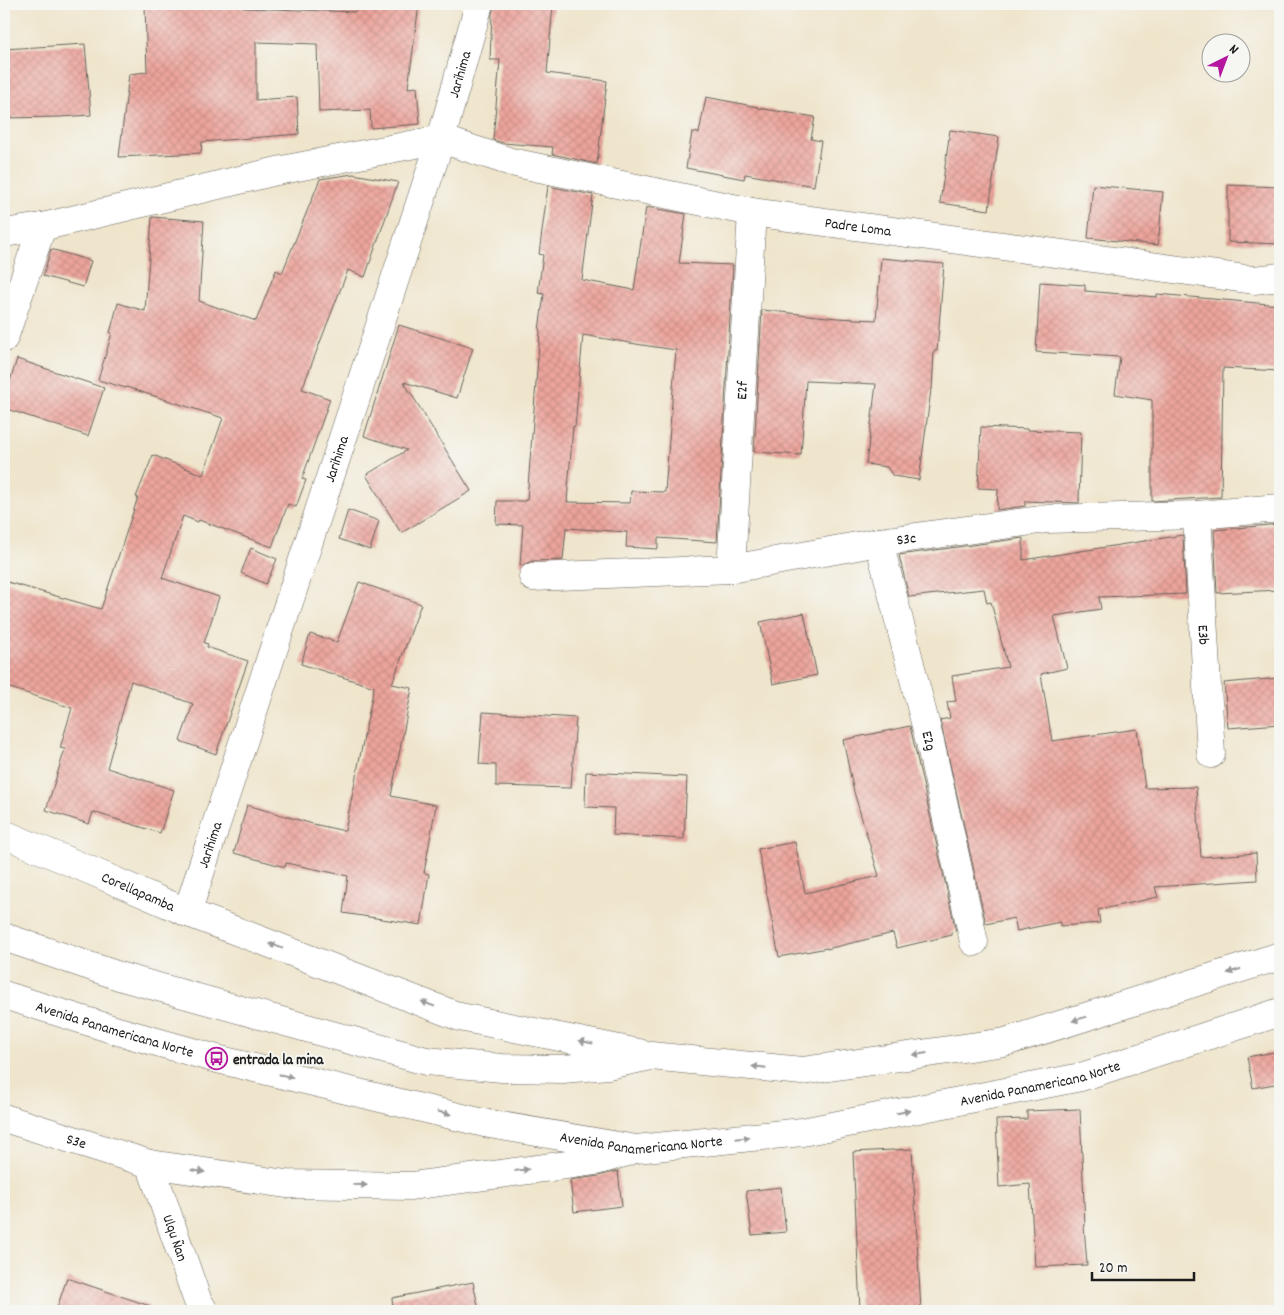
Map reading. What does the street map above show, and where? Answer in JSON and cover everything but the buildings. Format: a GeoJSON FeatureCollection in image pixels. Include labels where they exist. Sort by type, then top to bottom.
{"type":"FeatureCollection","features":[{"type":"Feature","properties":{"kind":"main road","name":"Jarihima"},"geometry":{"type":"LineString","coordinates":[[189,914],[441,139],[479,4]]}},
{"type":"Feature","properties":{"kind":"main road","name":"Padre Loma"},"geometry":{"type":"LineString","coordinates":[[441,139],[511,162],[752,212],[1254,280],[1280,277]]}},
{"type":"Feature","properties":{"kind":"main road"},"geometry":{"type":"LineString","coordinates":[[4,233],[42,228],[277,172],[441,139]]}},
{"type":"Feature","properties":{"kind":"main road","name":"E2f"},"geometry":{"type":"LineString","coordinates":[[732,568],[752,212]]}},
{"type":"Feature","properties":{"kind":"main road"},"geometry":{"type":"LineString","coordinates":[[4,338],[42,228]]}},
{"type":"Feature","properties":{"kind":"main road","name":"S3c"},"geometry":{"type":"LineString","coordinates":[[533,577],[732,568],[879,542],[1047,520],[1196,515],[1280,508]]}},
{"type":"Feature","properties":{"kind":"main road","name":"E3b"},"geometry":{"type":"LineString","coordinates":[[1196,515],[1211,754]]}},
{"type":"Feature","properties":{"kind":"main road","name":"E2g"},"geometry":{"type":"LineString","coordinates":[[879,542],[930,742],[974,942]]}},
{"type":"Feature","properties":{"kind":"main road","name":"Corellapamba"},"geometry":{"type":"LineString","coordinates":[[4,834],[189,914],[460,1016],[651,1056]]}},
{"type":"Feature","properties":{"kind":"main road"},"geometry":{"type":"LineString","coordinates":[[4,937],[122,977],[426,1061],[502,1068],[563,1069],[608,1065],[651,1056],[802,1071],[1005,1042],[1280,956]]}},
{"type":"Feature","properties":{"kind":"main road","name":"Avenida Panamericana Norte"},"geometry":{"type":"LineString","coordinates":[[4,995],[118,1031],[217,1059],[484,1123],[636,1149],[802,1132],[1081,1077],[1280,1012]]}},
{"type":"Feature","properties":{"kind":"main road","name":"S3e"},"geometry":{"type":"LineString","coordinates":[[4,1118],[150,1164],[286,1184],[411,1186],[596,1161],[636,1149]]}},
{"type":"Feature","properties":{"kind":"main road","name":"Ulqu Ñan"},"geometry":{"type":"LineString","coordinates":[[150,1164],[197,1299],[204,1311]]}},
{"type":"Feature","properties":{"kind":"place","name":"entrada la mina"},"geometry":{"type":"Point","coordinates":[217,1059]}}]}
